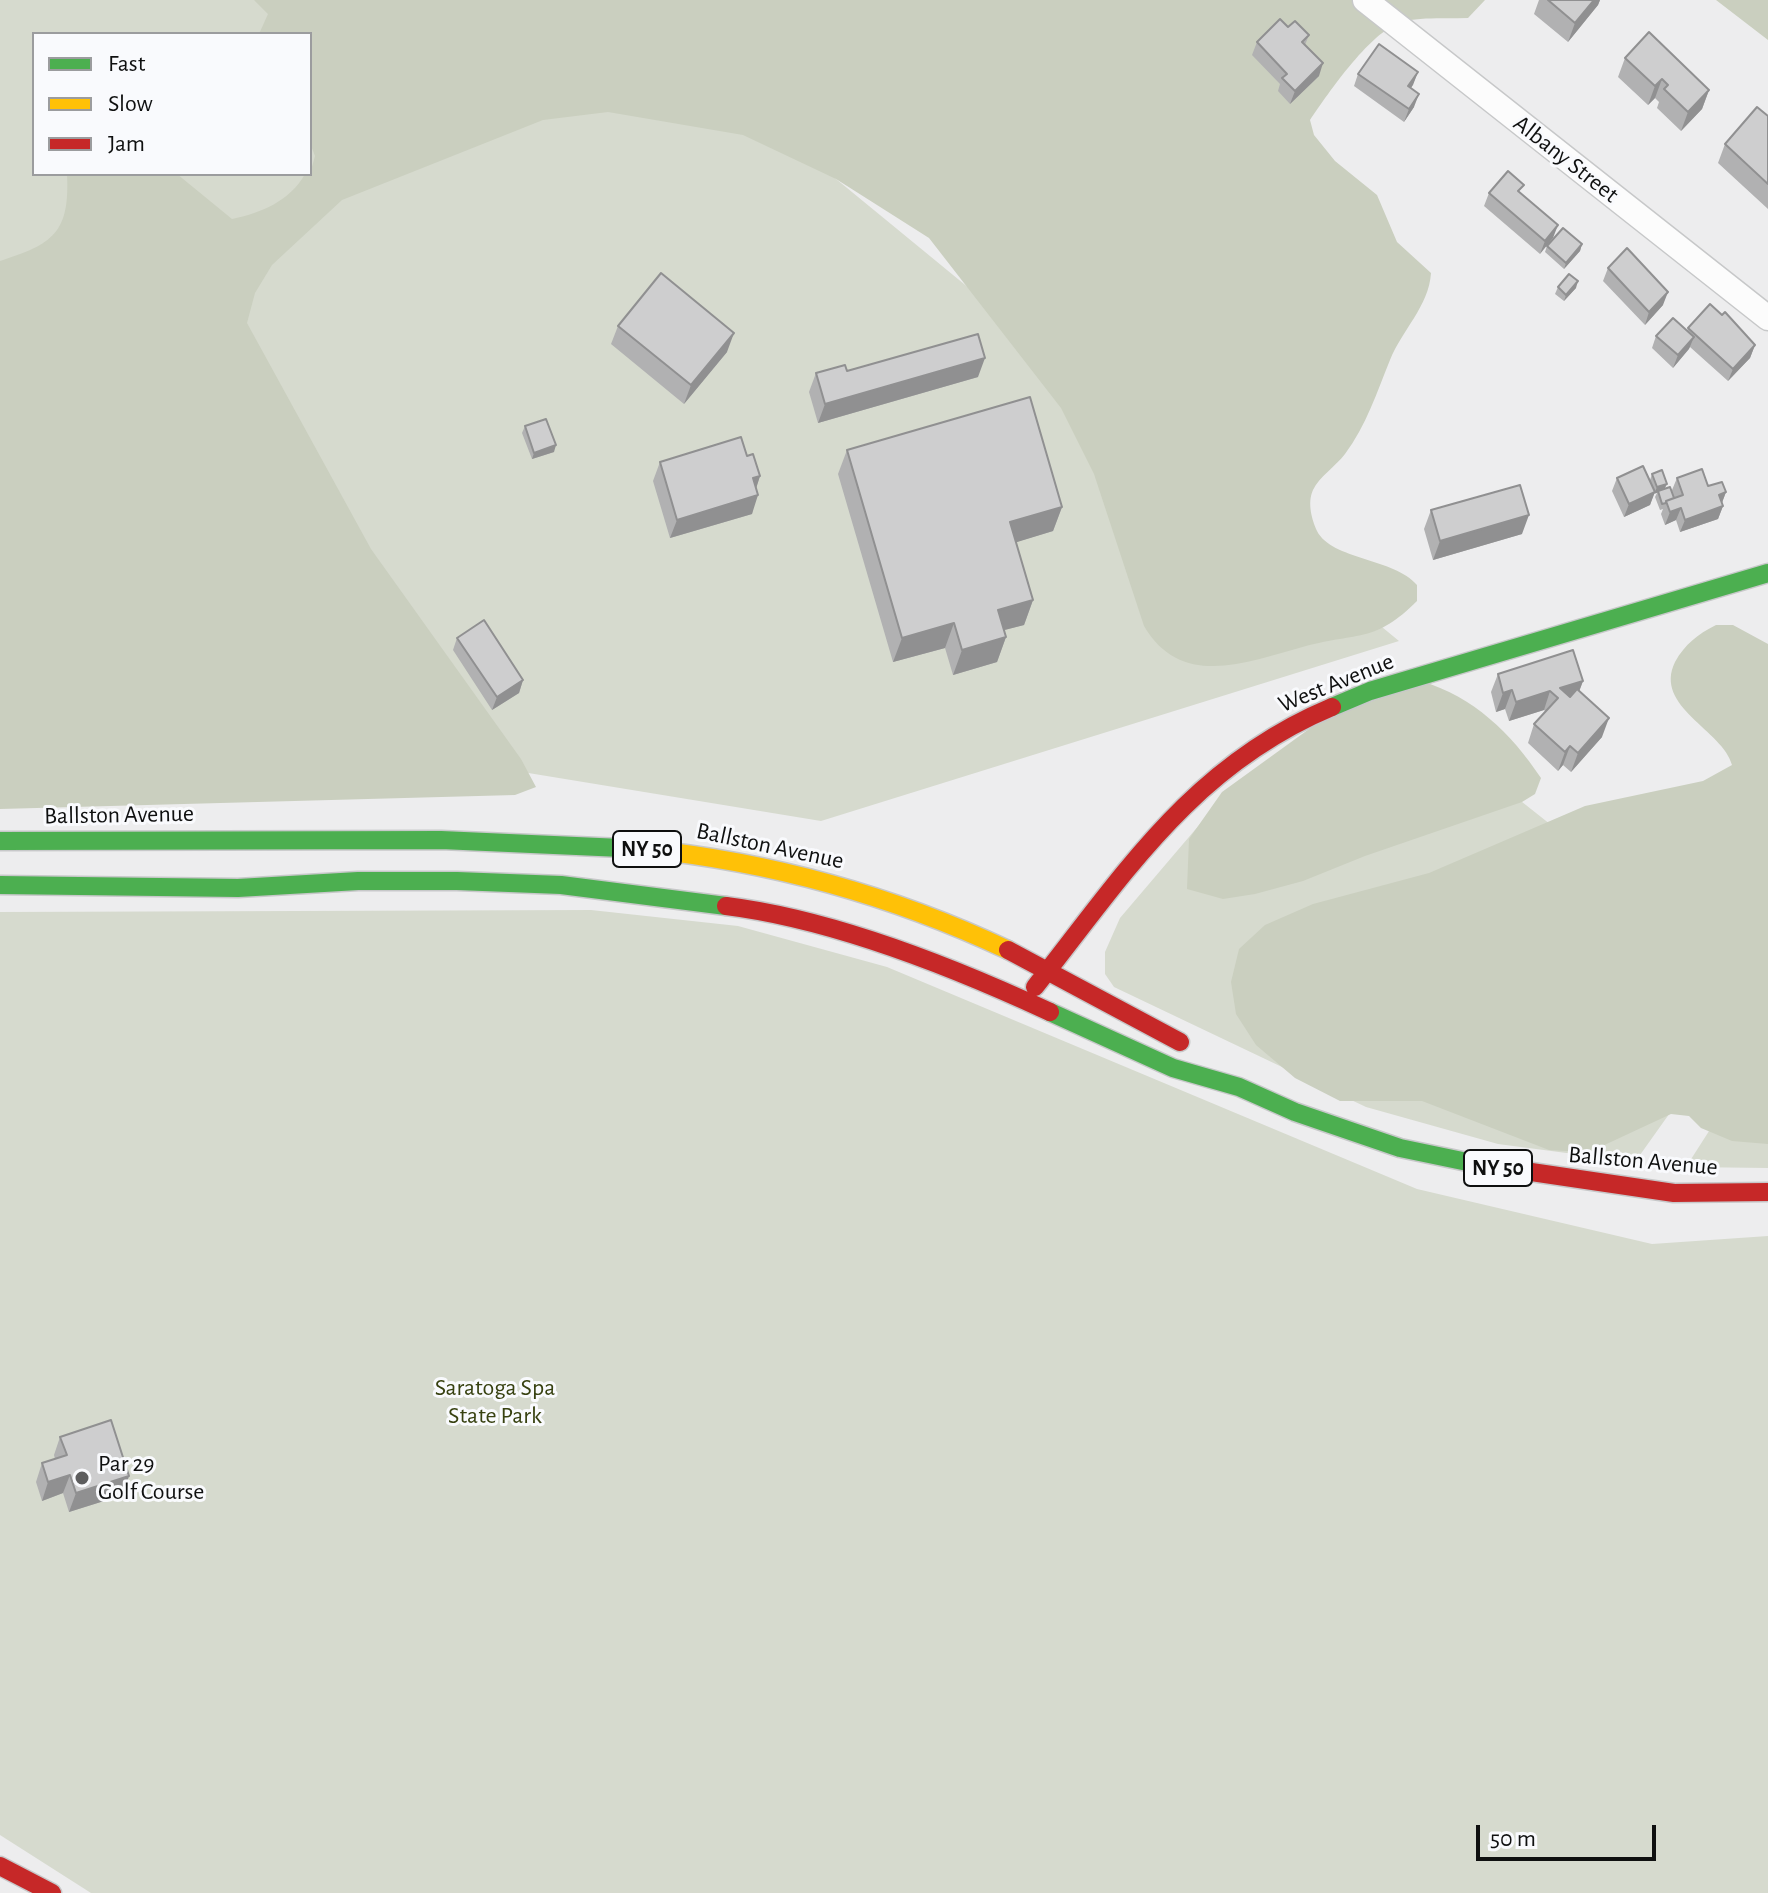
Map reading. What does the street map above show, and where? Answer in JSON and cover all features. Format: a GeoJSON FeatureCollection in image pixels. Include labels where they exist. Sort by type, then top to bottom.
{"type":"FeatureCollection","features":[{"type":"Feature","properties":{"kind":"main road","name":"West Avenue"},"geometry":{"type":"LineString","coordinates":[[1024,1000],[1191,796],[1246,751],[1308,717],[1433,671],[1768,573]]}},
{"type":"Feature","properties":{"kind":"main road","name":"Ballston Avenue"},"geometry":{"type":"LineString","coordinates":[[0,841],[258,837],[587,843],[678,852],[831,881],[984,936],[1181,1042],[1239,1087]]}},
{"type":"Feature","properties":{"kind":"main road","name":"Ballston Avenue"},"geometry":{"type":"LineString","coordinates":[[0,885],[238,888],[358,881],[457,881],[561,885],[759,910],[901,951],[1024,1000],[1173,1068],[1239,1087],[1295,1112],[1400,1148],[1512,1171],[1674,1193],[1768,1192]]}},
{"type":"Feature","properties":{"kind":"main road"},"geometry":{"type":"LineString","coordinates":[[0,1866],[52,1893]]}},
{"type":"Feature","properties":{"kind":"street","name":"Albany Street"},"geometry":{"type":"LineString","coordinates":[[1365,0],[1768,318]]}},
{"type":"Feature","properties":{"kind":"green space"},"geometry":{"type":"Polygon","coordinates":[[[0,0],[618,0],[1399,641],[821,821],[504,769],[0,755],[0,0]]]}},
{"type":"Feature","properties":{"kind":"green space"},"geometry":{"type":"Polygon","coordinates":[[[254,0],[1485,0],[1468,18],[1413,20],[1392,26],[1352,63],[1310,120],[1314,135],[1335,161],[1377,195],[1397,242],[1431,273],[1425,296],[1395,349],[1359,432],[1345,454],[1316,485],[1310,500],[1313,522],[1325,541],[1349,554],[1407,576],[1417,585],[1417,601],[1389,624],[1366,634],[1218,666],[1197,665],[1177,659],[1160,646],[1144,626],[1094,474],[1061,408],[929,238],[836,179],[743,135],[608,112],[543,120],[342,200],[272,265],[255,293],[247,323],[371,549],[521,759],[536,787],[515,795],[0,809],[0,261],[33,249],[54,233],[65,210],[67,176],[179,176],[232,219],[274,204],[291,192],[304,176],[312,176],[315,156],[312,148],[312,32],[260,32],[268,14],[254,0]]]}},
{"type":"Feature","properties":{"kind":"green space"},"geometry":{"type":"Polygon","coordinates":[[[1716,0],[1768,0],[1768,40],[1716,0]]]}},
{"type":"Feature","properties":{"kind":"green space"},"geometry":{"type":"Polygon","coordinates":[[[1716,625],[1733,625],[1768,644],[1768,1144],[1732,1141],[1701,1128],[1689,1116],[1671,1114],[1598,1148],[1583,1152],[1549,1150],[1422,1101],[1340,1101],[1295,1078],[1256,1045],[1236,1014],[1231,982],[1239,949],[1265,925],[1313,904],[1429,873],[1585,806],[1703,781],[1732,765],[1716,740],[1681,705],[1673,692],[1671,678],[1675,662],[1683,650],[1716,625]]]}},
{"type":"Feature","properties":{"kind":"green space"},"geometry":{"type":"Polygon","coordinates":[[[1421,681],[1458,697],[1504,732],[1541,778],[1535,794],[1522,802],[1365,856],[1303,881],[1223,899],[1187,889],[1189,839],[1222,792],[1316,724],[1421,681]]]}},
{"type":"Feature","properties":{"kind":"green space"},"geometry":{"type":"Polygon","coordinates":[[[1397,703],[1627,885],[1768,975],[1635,1162],[1498,1144],[1366,1107],[1114,987],[1105,974],[1105,952],[1120,918],[1200,824],[1397,703]]]}},
{"type":"Feature","properties":{"kind":"green space","name":"Saratoga Spa State Park"},"geometry":{"type":"Polygon","coordinates":[[[591,910],[738,926],[887,967],[1417,1189],[1652,1244],[1768,1236],[1768,1893],[91,1893],[0,1835],[0,912],[591,910]]]}},
{"type":"Feature","properties":{"kind":"green space"},"geometry":{"type":"Polygon","coordinates":[[[1768,1039],[1768,1168],[1686,1167],[1768,1039]]]}},
{"type":"Feature","properties":{"kind":"building"},"geometry":{"type":"Polygon","coordinates":[[[1548,0],[1594,0],[1575,23],[1548,0]]]}},
{"type":"Feature","properties":{"kind":"building"},"geometry":{"type":"Polygon","coordinates":[[[1280,19],[1288,27],[1295,21],[1309,35],[1302,42],[1323,63],[1295,91],[1282,78],[1287,74],[1257,42],[1280,19]]]}},
{"type":"Feature","properties":{"kind":"building"},"geometry":{"type":"Polygon","coordinates":[[[1649,32],[1709,90],[1688,112],[1664,89],[1668,85],[1662,79],[1655,86],[1625,58],[1649,32]]]}},
{"type":"Feature","properties":{"kind":"building"},"geometry":{"type":"Polygon","coordinates":[[[1379,44],[1418,72],[1408,86],[1419,94],[1409,109],[1358,74],[1379,44]]]}},
{"type":"Feature","properties":{"kind":"building"},"geometry":{"type":"Polygon","coordinates":[[[1757,107],[1768,116],[1768,184],[1725,144],[1757,107]]]}},
{"type":"Feature","properties":{"kind":"building"},"geometry":{"type":"Polygon","coordinates":[[[1508,171],[1524,185],[1518,191],[1558,225],[1545,241],[1489,193],[1508,171]]]}},
{"type":"Feature","properties":{"kind":"building"},"geometry":{"type":"Polygon","coordinates":[[[1563,228],[1582,244],[1566,263],[1547,246],[1563,228]]]}},
{"type":"Feature","properties":{"kind":"building"},"geometry":{"type":"Polygon","coordinates":[[[1627,248],[1668,292],[1649,312],[1608,268],[1627,248]]]}},
{"type":"Feature","properties":{"kind":"building"},"geometry":{"type":"Polygon","coordinates":[[[661,273],[734,333],[691,385],[618,326],[661,273]]]}},
{"type":"Feature","properties":{"kind":"building"},"geometry":{"type":"Polygon","coordinates":[[[1569,274],[1578,281],[1566,295],[1558,287],[1569,274]]]}},
{"type":"Feature","properties":{"kind":"building"},"geometry":{"type":"Polygon","coordinates":[[[1710,304],[1722,315],[1725,312],[1755,345],[1733,369],[1688,328],[1710,304]]]}},
{"type":"Feature","properties":{"kind":"building"},"geometry":{"type":"Polygon","coordinates":[[[1673,318],[1694,337],[1678,355],[1656,336],[1673,318]]]}},
{"type":"Feature","properties":{"kind":"building"},"geometry":{"type":"Polygon","coordinates":[[[978,334],[985,358],[825,404],[816,373],[845,365],[847,371],[978,334]]]}},
{"type":"Feature","properties":{"kind":"building"},"geometry":{"type":"Polygon","coordinates":[[[1030,397],[1062,507],[1010,522],[1033,600],[998,610],[1006,637],[962,650],[954,623],[902,638],[847,450],[1030,397]]]}},
{"type":"Feature","properties":{"kind":"building"},"geometry":{"type":"Polygon","coordinates":[[[546,419],[556,445],[534,453],[525,426],[546,419]]]}},
{"type":"Feature","properties":{"kind":"building"},"geometry":{"type":"Polygon","coordinates":[[[741,437],[747,456],[753,454],[760,476],[753,478],[758,495],[677,520],[660,462],[741,437]]]}},
{"type":"Feature","properties":{"kind":"building"},"geometry":{"type":"Polygon","coordinates":[[[1643,466],[1655,492],[1629,504],[1617,478],[1643,466]]]}},
{"type":"Feature","properties":{"kind":"building"},"geometry":{"type":"Polygon","coordinates":[[[1702,469],[1708,486],[1722,482],[1726,492],[1719,495],[1723,506],[1685,520],[1681,508],[1670,512],[1666,501],[1683,495],[1677,478],[1702,469]]]}},
{"type":"Feature","properties":{"kind":"building"},"geometry":{"type":"Polygon","coordinates":[[[1662,470],[1667,484],[1657,487],[1652,474],[1662,470]]]}},
{"type":"Feature","properties":{"kind":"building"},"geometry":{"type":"Polygon","coordinates":[[[1520,485],[1529,515],[1440,541],[1431,510],[1520,485]]]}},
{"type":"Feature","properties":{"kind":"building"},"geometry":{"type":"Polygon","coordinates":[[[1670,487],[1674,498],[1662,504],[1658,491],[1670,487]]]}},
{"type":"Feature","properties":{"kind":"building"},"geometry":{"type":"Polygon","coordinates":[[[484,620],[523,680],[497,697],[457,638],[484,620]]]}},
{"type":"Feature","properties":{"kind":"building"},"geometry":{"type":"Polygon","coordinates":[[[1573,650],[1583,681],[1560,688],[1570,697],[1577,689],[1609,718],[1578,753],[1570,746],[1565,752],[1534,724],[1558,698],[1550,691],[1516,702],[1512,690],[1503,693],[1498,674],[1573,650]]]}},
{"type":"Feature","properties":{"kind":"building"},"geometry":{"type":"Polygon","coordinates":[[[111,1420],[129,1476],[76,1493],[70,1475],[48,1482],[42,1463],[67,1455],[60,1437],[111,1420]]]}},
{"type":"Feature","properties":{"kind":"traffic: fast"},"geometry":{"type":"LineString","coordinates":[[1332,707],[1370,691],[1768,573]]}},
{"type":"Feature","properties":{"kind":"traffic: fast"},"geometry":{"type":"LineString","coordinates":[[0,841],[441,840],[644,849]]}},
{"type":"Feature","properties":{"kind":"traffic: fast"},"geometry":{"type":"LineString","coordinates":[[0,885],[238,888],[358,881],[457,881],[561,885],[726,906]]}},
{"type":"Feature","properties":{"kind":"traffic: fast"},"geometry":{"type":"LineString","coordinates":[[1050,1012],[1173,1068],[1239,1087],[1295,1112],[1400,1148],[1477,1164]]}},
{"type":"Feature","properties":{"kind":"traffic: slow"},"geometry":{"type":"LineString","coordinates":[[644,849],[739,863],[830,884],[920,913],[1008,950]]}},
{"type":"Feature","properties":{"kind":"traffic: jam"},"geometry":{"type":"LineString","coordinates":[[1035,987],[1132,864],[1201,791],[1240,759],[1283,731],[1332,707]]}},
{"type":"Feature","properties":{"kind":"traffic: jam"},"geometry":{"type":"LineString","coordinates":[[726,906],[766,912],[850,933],[933,962],[1050,1012]]}},
{"type":"Feature","properties":{"kind":"traffic: jam"},"geometry":{"type":"LineString","coordinates":[[1008,950],[1180,1042]]}},
{"type":"Feature","properties":{"kind":"traffic: jam"},"geometry":{"type":"LineString","coordinates":[[1477,1164],[1674,1193],[1768,1192]]}},
{"type":"Feature","properties":{"kind":"traffic: jam"},"geometry":{"type":"LineString","coordinates":[[0,1866],[52,1893]]}},
{"type":"Feature","properties":{"kind":"place","name":"Par 29 Golf Course"},"geometry":{"type":"Point","coordinates":[82,1478]}}]}
